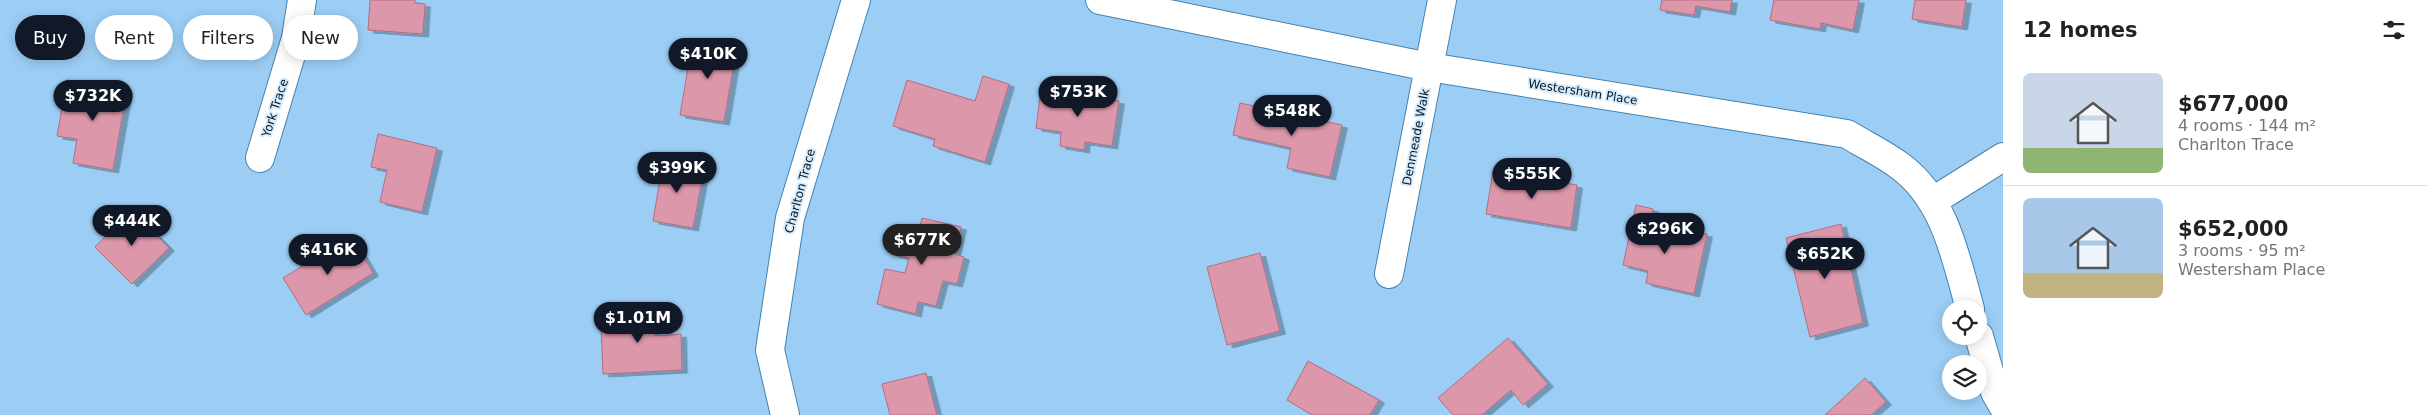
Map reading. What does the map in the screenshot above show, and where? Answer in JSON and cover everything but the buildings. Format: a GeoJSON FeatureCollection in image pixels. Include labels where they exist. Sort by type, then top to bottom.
{"type":"FeatureCollection","features":[{"type":"Feature","properties":{"kind":"street","name":"York Trace"},"geometry":{"type":"LineString","coordinates":[[260,158],[296,38],[302,0]]}},
{"type":"Feature","properties":{"kind":"street","name":"Charlton Trace"},"geometry":{"type":"LineString","coordinates":[[785,415],[770,350],[790,218],[856,0]]}},
{"type":"Feature","properties":{"kind":"street","name":"Westersham Place"},"geometry":{"type":"LineString","coordinates":[[1100,0],[1429,67],[1847,134],[1901,167],[1934,201],[1949,237],[1967,300]]}},
{"type":"Feature","properties":{"kind":"street","name":"Denmeade Walk"},"geometry":{"type":"LineString","coordinates":[[1390,274],[1442,0]]}},
{"type":"Feature","properties":{"kind":"street"},"geometry":{"type":"LineString","coordinates":[[1934,201],[2003,157]]}},
{"type":"Feature","properties":{"kind":"street"},"geometry":{"type":"LineString","coordinates":[[1982,345],[1995,392],[2003,406]]}}]}
